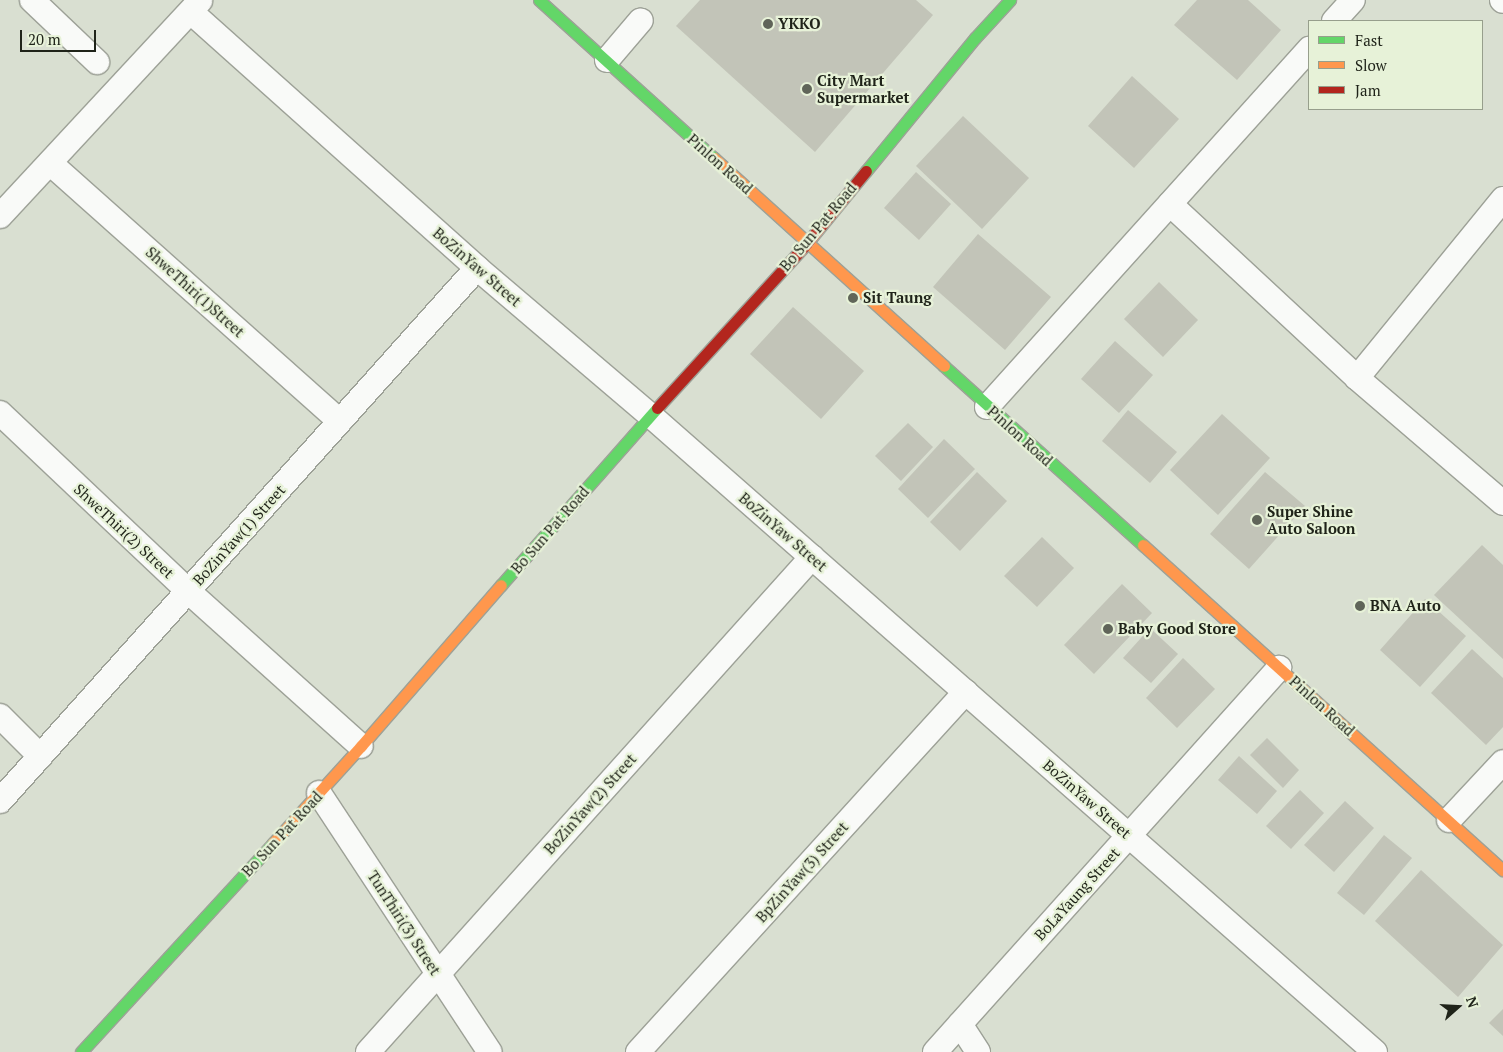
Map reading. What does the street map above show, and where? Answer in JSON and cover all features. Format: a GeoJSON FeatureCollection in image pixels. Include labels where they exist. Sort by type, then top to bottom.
{"type":"FeatureCollection","features":[{"type":"Feature","properties":{"kind":"street"},"geometry":{"type":"LineString","coordinates":[[32,0],[97,62]]}},
{"type":"Feature","properties":{"kind":"street","name":"Pinlon Road"},"geometry":{"type":"LineString","coordinates":[[539,0],[987,407],[1503,870]]}},
{"type":"Feature","properties":{"kind":"street","name":"Bo Sun Pat Road"},"geometry":{"type":"LineString","coordinates":[[81,1052],[362,746],[650,415],[807,243],[975,38],[1010,0]]}},
{"type":"Feature","properties":{"kind":"street"},"geometry":{"type":"LineString","coordinates":[[1335,20],[1353,0]]}},
{"type":"Feature","properties":{"kind":"street"},"geometry":{"type":"LineString","coordinates":[[0,216],[196,6]]}},
{"type":"Feature","properties":{"kind":"street","name":"BoZinYaw Street"},"geometry":{"type":"LineString","coordinates":[[196,6],[477,268],[650,415],[1375,1052]]}},
{"type":"Feature","properties":{"kind":"street"},"geometry":{"type":"LineString","coordinates":[[607,60],[642,20]]}},
{"type":"Feature","properties":{"kind":"street"},"geometry":{"type":"LineString","coordinates":[[987,407],[1308,50]]}},
{"type":"Feature","properties":{"kind":"street","name":"ShweThiri(1)Street"},"geometry":{"type":"LineString","coordinates":[[50,163],[340,421]]}},
{"type":"Feature","properties":{"kind":"street"},"geometry":{"type":"LineString","coordinates":[[1357,378],[1503,199]]}},
{"type":"Feature","properties":{"kind":"street"},"geometry":{"type":"LineString","coordinates":[[1170,204],[1357,378],[1503,503]]}},
{"type":"Feature","properties":{"kind":"street","name":"BoZinYaw(1) Street"},"geometry":{"type":"LineString","coordinates":[[0,801],[477,268]]}},
{"type":"Feature","properties":{"kind":"street","name":"ShweThiri(2) Street"},"geometry":{"type":"LineString","coordinates":[[0,413],[188,591],[362,746]]}},
{"type":"Feature","properties":{"kind":"street","name":"BoZinYaw(2) Street"},"geometry":{"type":"LineString","coordinates":[[368,1052],[812,557]]}},
{"type":"Feature","properties":{"kind":"street","name":"BoLaYaung Street"},"geometry":{"type":"LineString","coordinates":[[935,1052],[1279,668]]}},
{"type":"Feature","properties":{"kind":"street","name":"BpZinYaw(3) Street"},"geometry":{"type":"LineString","coordinates":[[638,1052],[966,692]]}},
{"type":"Feature","properties":{"kind":"street"},"geometry":{"type":"LineString","coordinates":[[0,716],[40,756]]}},
{"type":"Feature","properties":{"kind":"street"},"geometry":{"type":"LineString","coordinates":[[1449,820],[1503,762]]}},
{"type":"Feature","properties":{"kind":"street","name":"TunThiri(3) Street"},"geometry":{"type":"LineString","coordinates":[[319,792],[490,1052]]}},
{"type":"Feature","properties":{"kind":"street"},"geometry":{"type":"LineString","coordinates":[[960,1024],[978,1052]]}},
{"type":"Feature","properties":{"kind":"building","name":"City Mart Supermarket"},"geometry":{"type":"Polygon","coordinates":[[[700,0],[916,0],[933,15],[815,152],[676,26],[700,0]]]}},
{"type":"Feature","properties":{"kind":"building"},"geometry":{"type":"Polygon","coordinates":[[[1197,0],[1248,0],[1281,30],[1237,80],[1174,25],[1197,0]]]}},
{"type":"Feature","properties":{"kind":"building"},"geometry":{"type":"Polygon","coordinates":[[[1132,76],[1179,119],[1134,168],[1088,126],[1132,76]]]}},
{"type":"Feature","properties":{"kind":"building"},"geometry":{"type":"Polygon","coordinates":[[[963,116],[1029,178],[982,229],[916,166],[963,116]]]}},
{"type":"Feature","properties":{"kind":"building"},"geometry":{"type":"Polygon","coordinates":[[[916,172],[951,204],[919,240],[884,208],[916,172]]]}},
{"type":"Feature","properties":{"kind":"building"},"geometry":{"type":"Polygon","coordinates":[[[978,234],[1051,297],[1005,350],[933,287],[978,234]]]}},
{"type":"Feature","properties":{"kind":"building"},"geometry":{"type":"Polygon","coordinates":[[[1159,282],[1198,320],[1163,357],[1124,319],[1159,282]]]}},
{"type":"Feature","properties":{"kind":"building"},"geometry":{"type":"Polygon","coordinates":[[[793,307],[864,371],[821,419],[750,354],[793,307]]]}},
{"type":"Feature","properties":{"kind":"building"},"geometry":{"type":"Polygon","coordinates":[[[1115,341],[1153,375],[1119,413],[1081,379],[1115,341]]]}},
{"type":"Feature","properties":{"kind":"building"},"geometry":{"type":"Polygon","coordinates":[[[1128,410],[1177,452],[1150,483],[1102,441],[1128,410]]]}},
{"type":"Feature","properties":{"kind":"building"},"geometry":{"type":"Polygon","coordinates":[[[1222,414],[1270,458],[1218,515],[1170,470],[1222,414]]]}},
{"type":"Feature","properties":{"kind":"building"},"geometry":{"type":"Polygon","coordinates":[[[908,423],[933,447],[901,481],[875,456],[908,423]]]}},
{"type":"Feature","properties":{"kind":"building"},"geometry":{"type":"Polygon","coordinates":[[[944,439],[975,469],[928,518],[898,489],[944,439]]]}},
{"type":"Feature","properties":{"kind":"building"},"geometry":{"type":"Polygon","coordinates":[[[977,472],[1007,501],[960,551],[930,522],[977,472]]]}},
{"type":"Feature","properties":{"kind":"building","name":"Super Shine Auto Saloon"},"geometry":{"type":"Polygon","coordinates":[[[1265,472],[1305,506],[1249,569],[1210,534],[1265,472]]]}},
{"type":"Feature","properties":{"kind":"building"},"geometry":{"type":"Polygon","coordinates":[[[1042,537],[1074,568],[1037,607],[1004,576],[1042,537]]]}},
{"type":"Feature","properties":{"kind":"building"},"geometry":{"type":"Polygon","coordinates":[[[1482,545],[1503,565],[1503,659],[1434,595],[1482,545]]]}},
{"type":"Feature","properties":{"kind":"building","name":"Baby Good Store"},"geometry":{"type":"Polygon","coordinates":[[[1122,584],[1152,613],[1094,674],[1064,645],[1122,584]]]}},
{"type":"Feature","properties":{"kind":"building"},"geometry":{"type":"Polygon","coordinates":[[[1425,599],[1466,636],[1420,687],[1380,650],[1425,599]]]}},
{"type":"Feature","properties":{"kind":"building"},"geometry":{"type":"Polygon","coordinates":[[[1150,628],[1178,654],[1151,683],[1123,658],[1150,628]]]}},
{"type":"Feature","properties":{"kind":"building"},"geometry":{"type":"Polygon","coordinates":[[[1472,649],[1503,678],[1503,727],[1486,745],[1431,693],[1472,649]]]}},
{"type":"Feature","properties":{"kind":"building"},"geometry":{"type":"Polygon","coordinates":[[[1183,658],[1215,689],[1177,728],[1146,698],[1183,658]]]}},
{"type":"Feature","properties":{"kind":"building"},"geometry":{"type":"Polygon","coordinates":[[[1267,738],[1299,770],[1283,788],[1250,755],[1267,738]]]}},
{"type":"Feature","properties":{"kind":"building"},"geometry":{"type":"Polygon","coordinates":[[[1239,756],[1277,791],[1257,814],[1218,780],[1239,756]]]}},
{"type":"Feature","properties":{"kind":"building"},"geometry":{"type":"Polygon","coordinates":[[[1300,790],[1324,813],[1291,849],[1266,826],[1300,790]]]}},
{"type":"Feature","properties":{"kind":"building"},"geometry":{"type":"Polygon","coordinates":[[[1345,801],[1374,828],[1334,872],[1304,845],[1345,801]]]}},
{"type":"Feature","properties":{"kind":"building"},"geometry":{"type":"Polygon","coordinates":[[[1384,835],[1412,858],[1364,915],[1337,893],[1384,835]]]}},
{"type":"Feature","properties":{"kind":"building"},"geometry":{"type":"Polygon","coordinates":[[[1421,870],[1503,945],[1458,997],[1375,921],[1421,870]]]}},
{"type":"Feature","properties":{"kind":"building"},"geometry":{"type":"Polygon","coordinates":[[[1503,1009],[1503,1036],[1489,1023],[1503,1009]]]}},
{"type":"Feature","properties":{"kind":"traffic: fast"},"geometry":{"type":"LineString","coordinates":[[539,0],[714,158]]}},
{"type":"Feature","properties":{"kind":"traffic: fast"},"geometry":{"type":"LineString","coordinates":[[866,171],[975,38],[1010,0]]}},
{"type":"Feature","properties":{"kind":"traffic: fast"},"geometry":{"type":"LineString","coordinates":[[944,366],[1143,545]]}},
{"type":"Feature","properties":{"kind":"traffic: fast"},"geometry":{"type":"LineString","coordinates":[[501,585],[657,408]]}},
{"type":"Feature","properties":{"kind":"traffic: fast"},"geometry":{"type":"LineString","coordinates":[[81,1052],[273,843]]}},
{"type":"Feature","properties":{"kind":"traffic: slow"},"geometry":{"type":"LineString","coordinates":[[714,158],[944,366]]}},
{"type":"Feature","properties":{"kind":"traffic: slow"},"geometry":{"type":"LineString","coordinates":[[1143,545],[1503,870]]}},
{"type":"Feature","properties":{"kind":"traffic: slow"},"geometry":{"type":"LineString","coordinates":[[273,843],[361,746],[501,585]]}},
{"type":"Feature","properties":{"kind":"traffic: jam"},"geometry":{"type":"LineString","coordinates":[[657,408],[807,243],[866,171]]}},
{"type":"Feature","properties":{"kind":"place","name":"YKKO"},"geometry":{"type":"Point","coordinates":[768,24]}},
{"type":"Feature","properties":{"kind":"place","name":"City Mart Supermarket"},"geometry":{"type":"Point","coordinates":[807,89]}},
{"type":"Feature","properties":{"kind":"place","name":"Sit Taung"},"geometry":{"type":"Point","coordinates":[853,298]}},
{"type":"Feature","properties":{"kind":"place","name":"Super Shine Auto Saloon"},"geometry":{"type":"Point","coordinates":[1257,520]}},
{"type":"Feature","properties":{"kind":"place","name":"BNA Auto"},"geometry":{"type":"Point","coordinates":[1360,606]}},
{"type":"Feature","properties":{"kind":"place","name":"Baby Good Store"},"geometry":{"type":"Point","coordinates":[1108,629]}}]}
